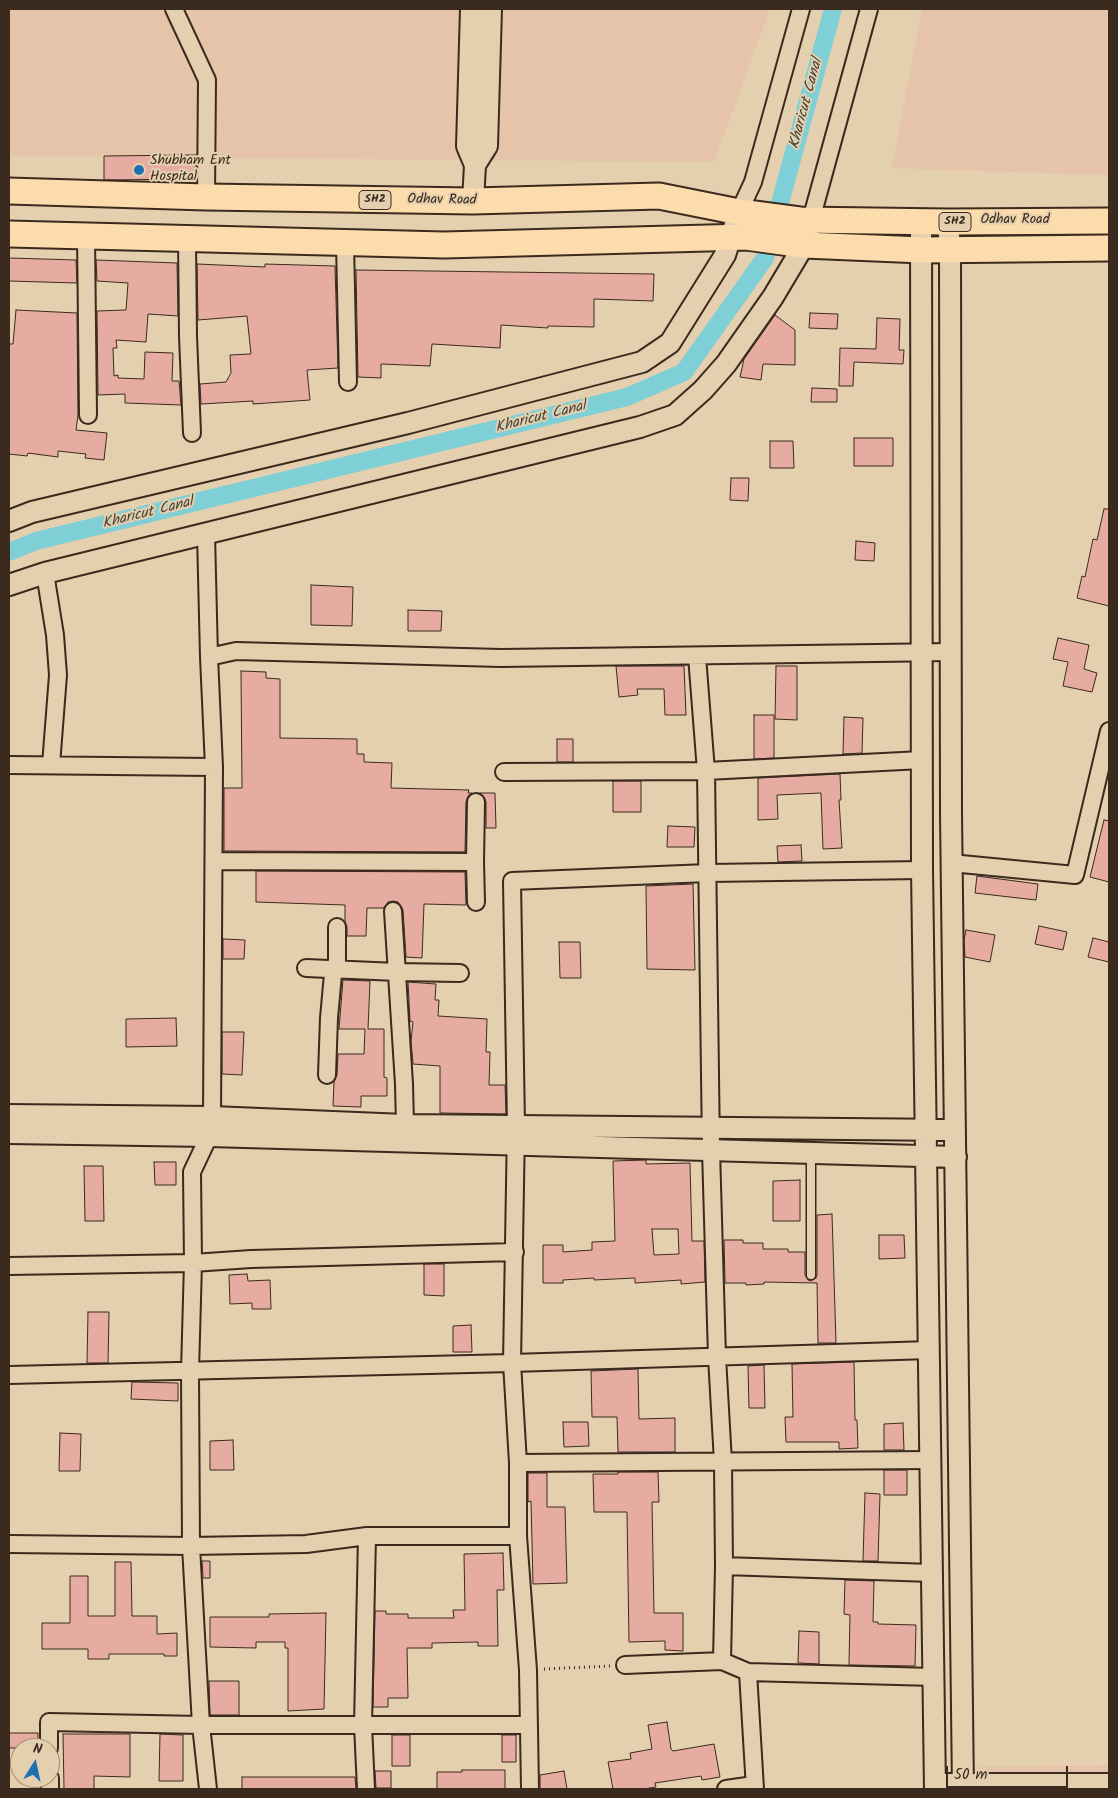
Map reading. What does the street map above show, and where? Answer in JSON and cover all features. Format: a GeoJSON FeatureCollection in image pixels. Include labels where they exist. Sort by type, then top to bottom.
{"type":"FeatureCollection","features":[{"type":"Feature","properties":{"kind":"main road","name":"Odhav Road"},"geometry":{"type":"LineString","coordinates":[[9,191],[473,202],[659,196],[743,225],[806,220],[948,222],[1109,221]]}},
{"type":"Feature","properties":{"kind":"main road","name":"SH2"},"geometry":{"type":"LineString","coordinates":[[9,234],[444,245],[743,225],[804,245]]}},
{"type":"Feature","properties":{"kind":"main road","name":"Odhav Road"},"geometry":{"type":"LineString","coordinates":[[804,245],[922,250],[1109,248]]}},
{"type":"Feature","properties":{"kind":"street"},"geometry":{"type":"LineString","coordinates":[[174,9],[206,80],[206,197]]}},
{"type":"Feature","properties":{"kind":"street"},"geometry":{"type":"LineString","coordinates":[[471,9],[467,146],[475,165],[473,202]]}},
{"type":"Feature","properties":{"kind":"street"},"geometry":{"type":"LineString","coordinates":[[475,165],[487,146],[490,9]]}},
{"type":"Feature","properties":{"kind":"street"},"geometry":{"type":"LineString","coordinates":[[9,521],[32,512],[408,423],[642,362],[670,343],[743,225],[801,9]]}},
{"type":"Feature","properties":{"kind":"street"},"geometry":{"type":"LineString","coordinates":[[9,585],[46,573],[640,427],[675,415],[703,390],[726,364],[773,297],[804,245],[806,220],[870,9]]}},
{"type":"Feature","properties":{"kind":"street"},"geometry":{"type":"LineString","coordinates":[[921,221],[922,870],[935,1786],[1109,1782]]}},
{"type":"Feature","properties":{"kind":"street"},"geometry":{"type":"LineString","coordinates":[[948,222],[950,250],[951,863],[962,1786]]}},
{"type":"Feature","properties":{"kind":"street"},"geometry":{"type":"LineString","coordinates":[[86,236],[88,415]]}},
{"type":"Feature","properties":{"kind":"street"},"geometry":{"type":"LineString","coordinates":[[187,239],[192,433]]}},
{"type":"Feature","properties":{"kind":"street"},"geometry":{"type":"LineString","coordinates":[[345,243],[348,382]]}},
{"type":"Feature","properties":{"kind":"street"},"geometry":{"type":"LineString","coordinates":[[206,534],[208,657],[214,767],[210,1127],[192,1172],[193,1262],[190,1371],[191,1546],[201,1725],[208,1789]]}},
{"type":"Feature","properties":{"kind":"street"},"geometry":{"type":"LineString","coordinates":[[46,573],[55,635],[58,675],[51,765]]}},
{"type":"Feature","properties":{"kind":"street"},"geometry":{"type":"LineString","coordinates":[[208,657],[236,651],[501,658],[951,652]]}},
{"type":"Feature","properties":{"kind":"street"},"geometry":{"type":"LineString","coordinates":[[697,656],[706,771],[711,1128],[717,1357],[723,1462],[724,1566],[722,1660]]}},
{"type":"Feature","properties":{"kind":"street"},"geometry":{"type":"LineString","coordinates":[[951,863],[1075,875],[1109,731]]}},
{"type":"Feature","properties":{"kind":"street"},"geometry":{"type":"LineString","coordinates":[[504,772],[706,771],[922,760]]}},
{"type":"Feature","properties":{"kind":"street"},"geometry":{"type":"LineString","coordinates":[[9,765],[214,767]]}},
{"type":"Feature","properties":{"kind":"street"},"geometry":{"type":"LineString","coordinates":[[476,802],[476,902]]}},
{"type":"Feature","properties":{"kind":"street"},"geometry":{"type":"LineString","coordinates":[[214,860],[475,862]]}},
{"type":"Feature","properties":{"kind":"street"},"geometry":{"type":"LineString","coordinates":[[530,1789],[528,1670],[518,1536],[518,1463],[512,1363],[516,1136],[512,881],[708,873],[922,870]]}},
{"type":"Feature","properties":{"kind":"street"},"geometry":{"type":"LineString","coordinates":[[393,911],[405,1124]]}},
{"type":"Feature","properties":{"kind":"street"},"geometry":{"type":"LineString","coordinates":[[327,1075],[329,1018],[334,970],[337,961],[337,927]]}},
{"type":"Feature","properties":{"kind":"street"},"geometry":{"type":"LineString","coordinates":[[306,968],[397,972],[460,972]]}},
{"type":"Feature","properties":{"kind":"street"},"geometry":{"type":"LineString","coordinates":[[9,1115],[210,1127],[516,1136],[711,1128],[955,1130]]}},
{"type":"Feature","properties":{"kind":"street"},"geometry":{"type":"LineString","coordinates":[[9,1133],[405,1124],[516,1136],[712,1150],[956,1157]]}},
{"type":"Feature","properties":{"kind":"street"},"geometry":{"type":"LineString","coordinates":[[9,1266],[515,1252]]}},
{"type":"Feature","properties":{"kind":"street"},"geometry":{"type":"LineString","coordinates":[[9,1375],[512,1363],[930,1350]]}},
{"type":"Feature","properties":{"kind":"street"},"geometry":{"type":"LineString","coordinates":[[518,1463],[931,1460]]}},
{"type":"Feature","properties":{"kind":"street"},"geometry":{"type":"LineString","coordinates":[[9,1544],[191,1546],[306,1544],[367,1536],[518,1536]]}},
{"type":"Feature","properties":{"kind":"street"},"geometry":{"type":"LineString","coordinates":[[366,1789],[363,1725],[367,1536]]}},
{"type":"Feature","properties":{"kind":"street"},"geometry":{"type":"LineString","coordinates":[[724,1566],[932,1573]]}},
{"type":"Feature","properties":{"kind":"street"},"geometry":{"type":"LineString","coordinates":[[625,1665],[722,1660],[748,1672],[934,1677]]}},
{"type":"Feature","properties":{"kind":"street"},"geometry":{"type":"LineString","coordinates":[[726,1789],[755,1787],[748,1672]]}},
{"type":"Feature","properties":{"kind":"street"},"geometry":{"type":"LineString","coordinates":[[49,1738],[49,1722],[201,1725],[528,1725]]}},
{"type":"Feature","properties":{"kind":"lane"},"geometry":{"type":"LineString","coordinates":[[810,1152],[811,1275]]}},
{"type":"Feature","properties":{"kind":"path"},"geometry":{"type":"LineString","coordinates":[[528,1670],[625,1665]]}},
{"type":"Feature","properties":{"kind":"shaded area"},"geometry":{"type":"Polygon","coordinates":[[[9,9],[770,9],[714,162],[9,156],[9,9]]]}},
{"type":"Feature","properties":{"kind":"shaded area"},"geometry":{"type":"Polygon","coordinates":[[[922,9],[1109,9],[1109,175],[892,168],[922,9]]]}},
{"type":"Feature","properties":{"kind":"shaded area"},"geometry":{"type":"Polygon","coordinates":[[[1109,1765],[1109,1789],[979,1789],[978,1767],[1109,1765]]]}},
{"type":"Feature","properties":{"kind":"building"},"geometry":{"type":"Polygon","coordinates":[[[196,155],[196,179],[104,180],[104,156],[196,155]]]}},
{"type":"Feature","properties":{"kind":"building"},"geometry":{"type":"Polygon","coordinates":[[[9,258],[76,260],[77,283],[9,281],[9,258]]]}},
{"type":"Feature","properties":{"kind":"building"},"geometry":{"type":"Polygon","coordinates":[[[96,260],[177,263],[178,316],[148,314],[146,342],[116,340],[117,348],[113,348],[114,376],[118,375],[118,378],[144,379],[145,352],[173,353],[172,381],[179,381],[181,405],[125,403],[125,394],[98,395],[97,311],[126,310],[128,283],[97,281],[96,260]]]}},
{"type":"Feature","properties":{"kind":"building"},"geometry":{"type":"Polygon","coordinates":[[[197,264],[265,267],[265,264],[335,266],[338,368],[307,370],[310,400],[253,404],[253,401],[201,404],[200,384],[226,382],[231,373],[230,355],[251,354],[247,316],[198,320],[197,264]]]}},
{"type":"Feature","properties":{"kind":"building"},"geometry":{"type":"Polygon","coordinates":[[[356,270],[654,274],[653,301],[594,299],[594,327],[548,326],[548,328],[501,325],[500,348],[432,344],[430,366],[381,364],[381,378],[358,377],[356,270]]]}},
{"type":"Feature","properties":{"kind":"building"},"geometry":{"type":"Polygon","coordinates":[[[16,310],[77,313],[78,415],[76,430],[107,433],[104,460],[85,458],[86,454],[58,451],[58,457],[28,453],[27,456],[9,454],[9,344],[13,344],[16,310]]]}},
{"type":"Feature","properties":{"kind":"building"},"geometry":{"type":"Polygon","coordinates":[[[810,313],[838,314],[837,329],[809,328],[810,313]]]}},
{"type":"Feature","properties":{"kind":"building"},"geometry":{"type":"Polygon","coordinates":[[[775,315],[795,330],[795,365],[763,364],[761,380],[740,377],[744,359],[775,315]]]}},
{"type":"Feature","properties":{"kind":"building"},"geometry":{"type":"Polygon","coordinates":[[[877,318],[900,319],[899,350],[904,350],[903,364],[854,362],[853,386],[839,386],[840,348],[876,349],[877,318]]]}},
{"type":"Feature","properties":{"kind":"building"},"geometry":{"type":"Polygon","coordinates":[[[812,388],[837,389],[837,402],[811,402],[812,388]]]}},
{"type":"Feature","properties":{"kind":"building"},"geometry":{"type":"Polygon","coordinates":[[[854,438],[893,438],[893,466],[854,466],[854,438]]]}},
{"type":"Feature","properties":{"kind":"building"},"geometry":{"type":"Polygon","coordinates":[[[770,441],[793,441],[794,468],[770,468],[770,441]]]}},
{"type":"Feature","properties":{"kind":"building"},"geometry":{"type":"Polygon","coordinates":[[[731,478],[749,478],[748,501],[730,500],[731,478]]]}},
{"type":"Feature","properties":{"kind":"building"},"geometry":{"type":"Polygon","coordinates":[[[1104,509],[1109,509],[1109,606],[1077,598],[1082,576],[1085,577],[1093,539],[1097,540],[1104,509]]]}},
{"type":"Feature","properties":{"kind":"building"},"geometry":{"type":"Polygon","coordinates":[[[856,541],[875,543],[874,561],[855,560],[856,541]]]}},
{"type":"Feature","properties":{"kind":"building"},"geometry":{"type":"Polygon","coordinates":[[[311,585],[353,587],[352,626],[311,625],[311,585]]]}},
{"type":"Feature","properties":{"kind":"building"},"geometry":{"type":"Polygon","coordinates":[[[408,610],[442,611],[441,631],[408,631],[408,610]]]}},
{"type":"Feature","properties":{"kind":"building"},"geometry":{"type":"Polygon","coordinates":[[[1058,638],[1089,645],[1084,669],[1097,673],[1092,692],[1063,686],[1068,662],[1053,659],[1058,638]]]}},
{"type":"Feature","properties":{"kind":"building"},"geometry":{"type":"Polygon","coordinates":[[[616,666],[684,666],[686,715],[665,715],[664,689],[637,689],[638,695],[619,697],[616,666]]]}},
{"type":"Feature","properties":{"kind":"building"},"geometry":{"type":"Polygon","coordinates":[[[776,666],[797,666],[797,720],[775,719],[776,666]]]}},
{"type":"Feature","properties":{"kind":"building"},"geometry":{"type":"Polygon","coordinates":[[[241,671],[266,672],[266,678],[280,679],[280,738],[357,739],[357,754],[364,754],[364,762],[392,763],[391,788],[469,790],[468,793],[472,793],[468,796],[466,802],[465,852],[224,851],[224,788],[242,788],[241,671]]]}},
{"type":"Feature","properties":{"kind":"building"},"geometry":{"type":"Polygon","coordinates":[[[754,715],[774,715],[774,758],[754,759],[754,715]]]}},
{"type":"Feature","properties":{"kind":"building"},"geometry":{"type":"Polygon","coordinates":[[[844,717],[863,718],[862,753],[843,754],[844,717]]]}},
{"type":"Feature","properties":{"kind":"building"},"geometry":{"type":"Polygon","coordinates":[[[557,739],[573,739],[573,762],[557,762],[557,739]]]}},
{"type":"Feature","properties":{"kind":"building"},"geometry":{"type":"Polygon","coordinates":[[[840,774],[841,800],[839,800],[842,848],[823,849],[821,793],[777,795],[778,819],[758,820],[758,778],[840,774]]]}},
{"type":"Feature","properties":{"kind":"building"},"geometry":{"type":"Polygon","coordinates":[[[613,781],[641,781],[641,812],[613,812],[613,781]]]}},
{"type":"Feature","properties":{"kind":"building"},"geometry":{"type":"Polygon","coordinates":[[[480,793],[495,793],[496,828],[486,828],[486,802],[480,793]]]}},
{"type":"Feature","properties":{"kind":"building"},"geometry":{"type":"Polygon","coordinates":[[[1104,820],[1109,821],[1109,882],[1090,877],[1104,820]]]}},
{"type":"Feature","properties":{"kind":"building"},"geometry":{"type":"Polygon","coordinates":[[[668,826],[695,827],[694,847],[667,847],[668,826]]]}},
{"type":"Feature","properties":{"kind":"building"},"geometry":{"type":"Polygon","coordinates":[[[801,845],[802,861],[778,862],[777,846],[801,845]]]}},
{"type":"Feature","properties":{"kind":"building"},"geometry":{"type":"Polygon","coordinates":[[[256,871],[465,872],[466,905],[424,904],[422,958],[406,957],[403,910],[398,902],[388,902],[384,908],[367,908],[366,936],[347,936],[345,905],[256,902],[256,871]]]}},
{"type":"Feature","properties":{"kind":"building"},"geometry":{"type":"Polygon","coordinates":[[[977,876],[1038,884],[1036,900],[975,893],[977,876]]]}},
{"type":"Feature","properties":{"kind":"building"},"geometry":{"type":"Polygon","coordinates":[[[693,884],[695,970],[647,969],[646,886],[693,884]]]}},
{"type":"Feature","properties":{"kind":"building"},"geometry":{"type":"Polygon","coordinates":[[[1039,926],[1067,932],[1063,950],[1035,944],[1039,926]]]}},
{"type":"Feature","properties":{"kind":"building"},"geometry":{"type":"Polygon","coordinates":[[[966,930],[995,935],[990,962],[965,957],[964,940],[966,930]]]}},
{"type":"Feature","properties":{"kind":"building"},"geometry":{"type":"Polygon","coordinates":[[[1093,938],[1109,942],[1109,962],[1088,957],[1093,938]]]}},
{"type":"Feature","properties":{"kind":"building"},"geometry":{"type":"Polygon","coordinates":[[[223,939],[245,940],[244,959],[223,959],[223,939]]]}},
{"type":"Feature","properties":{"kind":"building"},"geometry":{"type":"Polygon","coordinates":[[[559,942],[580,942],[581,978],[560,978],[559,942]]]}},
{"type":"Feature","properties":{"kind":"building"},"geometry":{"type":"Polygon","coordinates":[[[343,980],[370,981],[368,1029],[384,1029],[384,1077],[387,1078],[387,1096],[361,1096],[361,1107],[333,1106],[338,1054],[364,1054],[365,1029],[339,1029],[343,980]]]}},
{"type":"Feature","properties":{"kind":"building"},"geometry":{"type":"Polygon","coordinates":[[[408,982],[436,984],[435,1000],[439,1000],[438,1016],[487,1019],[486,1052],[490,1052],[489,1085],[505,1085],[506,1114],[440,1113],[440,1066],[413,1064],[411,1041],[413,1022],[410,1021],[408,982]]]}},
{"type":"Feature","properties":{"kind":"building"},"geometry":{"type":"Polygon","coordinates":[[[176,1018],[177,1046],[126,1047],[126,1019],[176,1018]]]}},
{"type":"Feature","properties":{"kind":"building"},"geometry":{"type":"Polygon","coordinates":[[[222,1032],[244,1032],[242,1075],[222,1074],[222,1032]]]}},
{"type":"Feature","properties":{"kind":"building"},"geometry":{"type":"Polygon","coordinates":[[[646,1160],[646,1164],[690,1163],[692,1241],[704,1241],[705,1282],[681,1284],[681,1280],[635,1283],[635,1278],[594,1280],[594,1278],[563,1280],[563,1283],[543,1283],[543,1245],[563,1245],[563,1252],[592,1250],[592,1242],[615,1241],[613,1161],[646,1160]],[[652,1229],[654,1255],[679,1254],[678,1229],[652,1229]]]}},
{"type":"Feature","properties":{"kind":"building"},"geometry":{"type":"Polygon","coordinates":[[[154,1162],[176,1162],[176,1185],[155,1185],[154,1162]]]}},
{"type":"Feature","properties":{"kind":"building"},"geometry":{"type":"Polygon","coordinates":[[[84,1166],[103,1166],[104,1221],[85,1221],[84,1166]]]}},
{"type":"Feature","properties":{"kind":"building"},"geometry":{"type":"Polygon","coordinates":[[[800,1180],[800,1221],[773,1221],[773,1181],[800,1180]]]}},
{"type":"Feature","properties":{"kind":"building"},"geometry":{"type":"Polygon","coordinates":[[[832,1214],[836,1343],[818,1343],[817,1283],[764,1282],[764,1284],[746,1285],[746,1283],[725,1283],[724,1240],[743,1240],[743,1243],[763,1243],[763,1249],[788,1249],[788,1252],[805,1252],[805,1275],[811,1281],[817,1275],[817,1215],[832,1214]]]}},
{"type":"Feature","properties":{"kind":"building"},"geometry":{"type":"Polygon","coordinates":[[[879,1235],[904,1235],[905,1258],[879,1259],[879,1235]]]}},
{"type":"Feature","properties":{"kind":"building"},"geometry":{"type":"Polygon","coordinates":[[[424,1264],[444,1264],[444,1296],[424,1295],[424,1264]]]}},
{"type":"Feature","properties":{"kind":"building"},"geometry":{"type":"Polygon","coordinates":[[[247,1274],[248,1281],[270,1280],[271,1309],[252,1309],[252,1303],[230,1304],[229,1275],[247,1274]]]}},
{"type":"Feature","properties":{"kind":"building"},"geometry":{"type":"Polygon","coordinates":[[[88,1312],[109,1312],[108,1363],[87,1363],[88,1312]]]}},
{"type":"Feature","properties":{"kind":"building"},"geometry":{"type":"Polygon","coordinates":[[[471,1325],[472,1352],[453,1352],[453,1326],[471,1325]]]}},
{"type":"Feature","properties":{"kind":"building"},"geometry":{"type":"Polygon","coordinates":[[[854,1362],[855,1420],[857,1420],[858,1448],[839,1449],[839,1442],[786,1442],[785,1417],[793,1417],[792,1364],[854,1362]]]}},
{"type":"Feature","properties":{"kind":"building"},"geometry":{"type":"Polygon","coordinates":[[[764,1365],[765,1408],[749,1408],[748,1366],[764,1365]]]}},
{"type":"Feature","properties":{"kind":"building"},"geometry":{"type":"Polygon","coordinates":[[[638,1369],[639,1419],[675,1418],[675,1452],[618,1452],[617,1417],[592,1417],[591,1371],[638,1369]]]}},
{"type":"Feature","properties":{"kind":"building"},"geometry":{"type":"Polygon","coordinates":[[[132,1382],[178,1383],[178,1401],[131,1399],[132,1382]]]}},
{"type":"Feature","properties":{"kind":"building"},"geometry":{"type":"Polygon","coordinates":[[[563,1422],[588,1422],[589,1446],[564,1447],[563,1422]]]}},
{"type":"Feature","properties":{"kind":"building"},"geometry":{"type":"Polygon","coordinates":[[[903,1423],[904,1450],[884,1450],[884,1424],[903,1423]]]}},
{"type":"Feature","properties":{"kind":"building"},"geometry":{"type":"Polygon","coordinates":[[[60,1433],[81,1434],[80,1471],[59,1471],[60,1433]]]}},
{"type":"Feature","properties":{"kind":"building"},"geometry":{"type":"Polygon","coordinates":[[[233,1440],[234,1470],[210,1470],[210,1441],[233,1440]]]}},
{"type":"Feature","properties":{"kind":"building"},"geometry":{"type":"Polygon","coordinates":[[[884,1470],[907,1470],[907,1495],[884,1495],[884,1470]]]}},
{"type":"Feature","properties":{"kind":"building"},"geometry":{"type":"Polygon","coordinates":[[[618,1472],[658,1472],[659,1502],[652,1502],[654,1613],[683,1613],[683,1651],[665,1650],[665,1641],[629,1642],[627,1512],[594,1512],[593,1474],[618,1474],[618,1472]]]}},
{"type":"Feature","properties":{"kind":"building"},"geometry":{"type":"Polygon","coordinates":[[[528,1473],[547,1473],[547,1507],[565,1507],[567,1583],[533,1584],[531,1501],[528,1502],[528,1473]]]}},
{"type":"Feature","properties":{"kind":"building"},"geometry":{"type":"Polygon","coordinates":[[[865,1493],[880,1494],[878,1561],[863,1561],[865,1493]]]}},
{"type":"Feature","properties":{"kind":"building"},"geometry":{"type":"Polygon","coordinates":[[[503,1553],[504,1590],[497,1590],[498,1646],[478,1646],[478,1642],[432,1643],[432,1648],[407,1648],[408,1698],[388,1698],[388,1707],[373,1707],[375,1611],[386,1611],[386,1614],[408,1614],[408,1618],[454,1618],[453,1610],[465,1610],[464,1554],[503,1553]]]}},
{"type":"Feature","properties":{"kind":"building"},"geometry":{"type":"Polygon","coordinates":[[[202,1561],[210,1561],[210,1578],[203,1578],[202,1561]]]}},
{"type":"Feature","properties":{"kind":"building"},"geometry":{"type":"Polygon","coordinates":[[[115,1562],[131,1562],[132,1616],[157,1616],[157,1634],[177,1633],[177,1656],[164,1656],[164,1654],[109,1654],[109,1659],[88,1659],[88,1649],[42,1649],[42,1623],[70,1623],[70,1576],[88,1576],[88,1616],[115,1616],[115,1562]]]}},
{"type":"Feature","properties":{"kind":"building"},"geometry":{"type":"Polygon","coordinates":[[[845,1580],[874,1581],[873,1622],[878,1622],[878,1624],[916,1625],[915,1666],[849,1665],[850,1615],[844,1614],[845,1580]]]}},
{"type":"Feature","properties":{"kind":"building"},"geometry":{"type":"Polygon","coordinates":[[[326,1613],[324,1709],[288,1711],[288,1648],[285,1648],[285,1642],[256,1642],[256,1648],[210,1647],[210,1617],[269,1617],[269,1614],[326,1613]]]}},
{"type":"Feature","properties":{"kind":"building"},"geometry":{"type":"Polygon","coordinates":[[[799,1631],[819,1632],[819,1664],[798,1663],[799,1631]]]}},
{"type":"Feature","properties":{"kind":"building"},"geometry":{"type":"Polygon","coordinates":[[[209,1681],[239,1681],[239,1715],[210,1715],[209,1681]]]}},
{"type":"Feature","properties":{"kind":"building"},"geometry":{"type":"Polygon","coordinates":[[[667,1722],[671,1749],[673,1751],[714,1744],[720,1777],[702,1780],[701,1776],[655,1783],[656,1787],[643,1789],[613,1789],[608,1762],[631,1759],[630,1753],[652,1749],[648,1725],[667,1722]]]}},
{"type":"Feature","properties":{"kind":"building"},"geometry":{"type":"Polygon","coordinates":[[[9,1733],[38,1733],[38,1738],[10,1738],[9,1748],[9,1733]]]}},
{"type":"Feature","properties":{"kind":"building"},"geometry":{"type":"Polygon","coordinates":[[[63,1734],[130,1734],[130,1777],[94,1776],[94,1789],[64,1789],[63,1734]]]}},
{"type":"Feature","properties":{"kind":"building"},"geometry":{"type":"Polygon","coordinates":[[[160,1734],[183,1735],[183,1781],[159,1781],[160,1734]]]}},
{"type":"Feature","properties":{"kind":"building"},"geometry":{"type":"Polygon","coordinates":[[[392,1735],[410,1735],[410,1766],[392,1766],[392,1735]]]}},
{"type":"Feature","properties":{"kind":"building"},"geometry":{"type":"Polygon","coordinates":[[[502,1735],[516,1735],[516,1762],[502,1762],[502,1735]]]}},
{"type":"Feature","properties":{"kind":"building"},"geometry":{"type":"Polygon","coordinates":[[[462,1770],[505,1770],[505,1789],[437,1789],[437,1772],[462,1772],[462,1770]]]}},
{"type":"Feature","properties":{"kind":"building"},"geometry":{"type":"Polygon","coordinates":[[[375,1771],[391,1771],[391,1788],[376,1788],[375,1771]]]}},
{"type":"Feature","properties":{"kind":"building"},"geometry":{"type":"Polygon","coordinates":[[[564,1771],[567,1789],[540,1789],[540,1775],[564,1771]]]}},
{"type":"Feature","properties":{"kind":"building"},"geometry":{"type":"Polygon","coordinates":[[[242,1777],[355,1777],[356,1789],[242,1789],[242,1777]]]}},
{"type":"Feature","properties":{"kind":"waterway","name":"Kharicut Canal"},"geometry":{"type":"LineString","coordinates":[[9,552],[36,541],[627,397],[684,372],[765,258],[833,9]]}},
{"type":"Feature","properties":{"kind":"place","name":"Shubham Ent Hospital"},"geometry":{"type":"Point","coordinates":[139,170]}}]}
